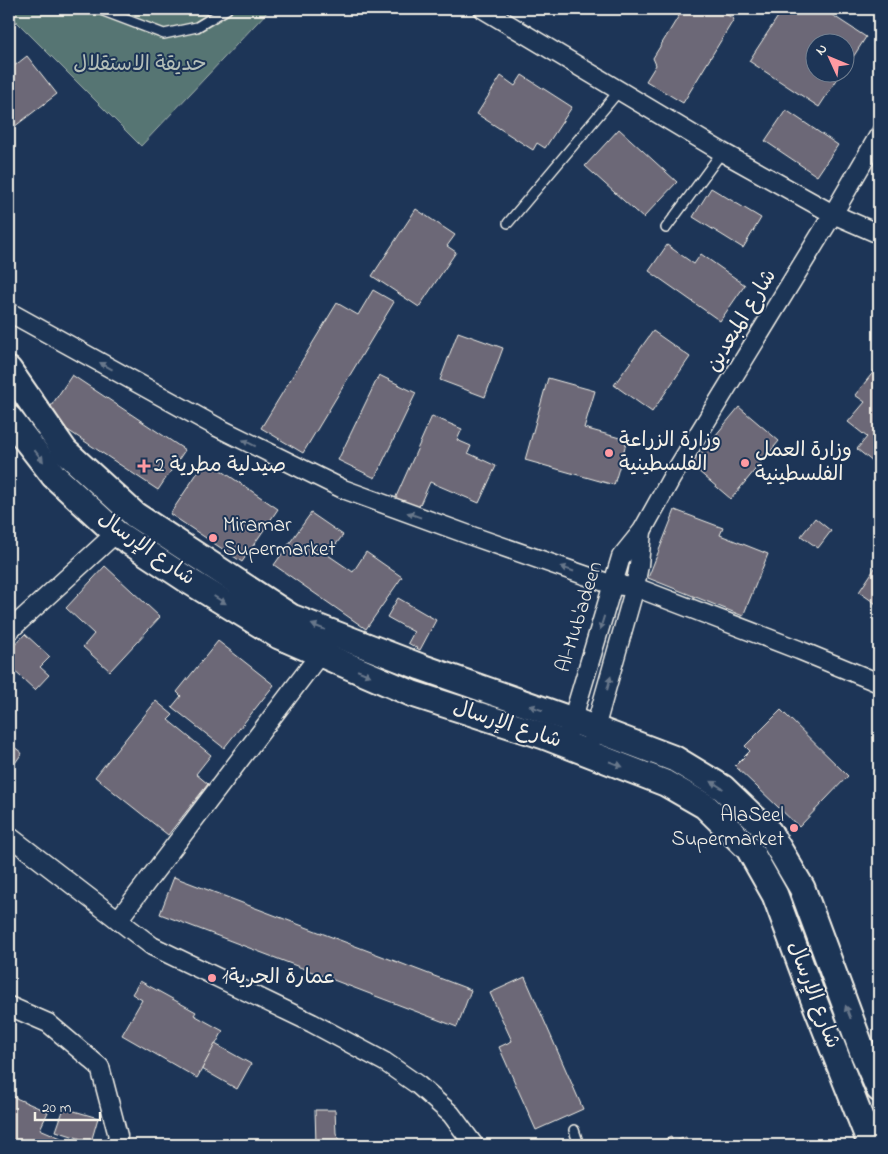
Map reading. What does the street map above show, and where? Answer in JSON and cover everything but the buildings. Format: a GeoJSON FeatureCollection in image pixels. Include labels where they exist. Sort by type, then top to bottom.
{"type":"FeatureCollection","features":[{"type":"Feature","properties":{"kind":"main road","name":"شارع الإرسال"},"geometry":{"type":"LineString","coordinates":[[9,370],[65,451],[135,515],[291,617],[421,667],[572,720],[675,759],[723,788],[769,832],[802,888],[867,1050],[879,1089]]}},
{"type":"Feature","properties":{"kind":"main road","name":"شارع الإرسال"},"geometry":{"type":"LineString","coordinates":[[9,418],[54,476],[116,533],[189,581],[279,636],[413,694],[577,748],[665,783],[705,806],[749,849],[775,895],[870,1145]]}},
{"type":"Feature","properties":{"kind":"street"},"geometry":{"type":"LineString","coordinates":[[483,9],[722,152],[834,214],[879,234]]}},
{"type":"Feature","properties":{"kind":"street","name":"شارع المبعدين"},"geometry":{"type":"LineString","coordinates":[[642,531],[672,477],[834,214],[879,135]]}},
{"type":"Feature","properties":{"kind":"street"},"geometry":{"type":"LineString","coordinates":[[9,312],[217,427],[344,489],[613,585],[635,588],[879,682]]}},
{"type":"Feature","properties":{"kind":"street"},"geometry":{"type":"LineString","coordinates":[[577,748],[596,730],[635,588],[642,531]]}},
{"type":"Feature","properties":{"kind":"street","name":"Al-Mub'adeen"},"geometry":{"type":"LineString","coordinates":[[577,748],[572,720],[622,557],[642,531]]}},
{"type":"Feature","properties":{"kind":"street"},"geometry":{"type":"LineString","coordinates":[[9,631],[116,533]]}},
{"type":"Feature","properties":{"kind":"street"},"geometry":{"type":"LineString","coordinates":[[118,920],[320,654]]}},
{"type":"Feature","properties":{"kind":"street"},"geometry":{"type":"LineString","coordinates":[[9,836],[152,946],[312,1023],[385,1062],[418,1084],[451,1114],[474,1145]]}},
{"type":"Feature","properties":{"kind":"street"},"geometry":{"type":"LineString","coordinates":[[9,1006],[48,1022],[100,1067],[118,1136],[115,1145]]}},
{"type":"Feature","properties":{"kind":"lane"},"geometry":{"type":"LineString","coordinates":[[98,9],[164,34],[197,28],[227,9]]}},
{"type":"Feature","properties":{"kind":"lane"},"geometry":{"type":"LineString","coordinates":[[508,223],[619,91]]}},
{"type":"Feature","properties":{"kind":"lane"},"geometry":{"type":"LineString","coordinates":[[666,228],[722,152]]}},
{"type":"Feature","properties":{"kind":"lane"},"geometry":{"type":"LineString","coordinates":[[574,1130],[579,1145]]}},
{"type":"Feature","properties":{"kind":"green space","name":"حديقة الاستقلال"},"geometry":{"type":"Polygon","coordinates":[[[9,9],[270,9],[141,146],[9,14],[9,9]]]}},
{"type":"Feature","properties":{"kind":"place","name":"وزارة الزراعة الفلسطينية"},"geometry":{"type":"Point","coordinates":[609,453]}},
{"type":"Feature","properties":{"kind":"place","name":"وزارة العمل الفلسطينية"},"geometry":{"type":"Point","coordinates":[745,463]}},
{"type":"Feature","properties":{"kind":"place","name":"صيدلية مطرية 2"},"geometry":{"type":"Point","coordinates":[144,466]}},
{"type":"Feature","properties":{"kind":"place","name":"Miramar Supermarket"},"geometry":{"type":"Point","coordinates":[213,538]}},
{"type":"Feature","properties":{"kind":"place","name":"AlaSeel Supermarket"},"geometry":{"type":"Point","coordinates":[794,828]}},
{"type":"Feature","properties":{"kind":"place","name":"عمارة الحرية1"},"geometry":{"type":"Point","coordinates":[212,978]}}]}
